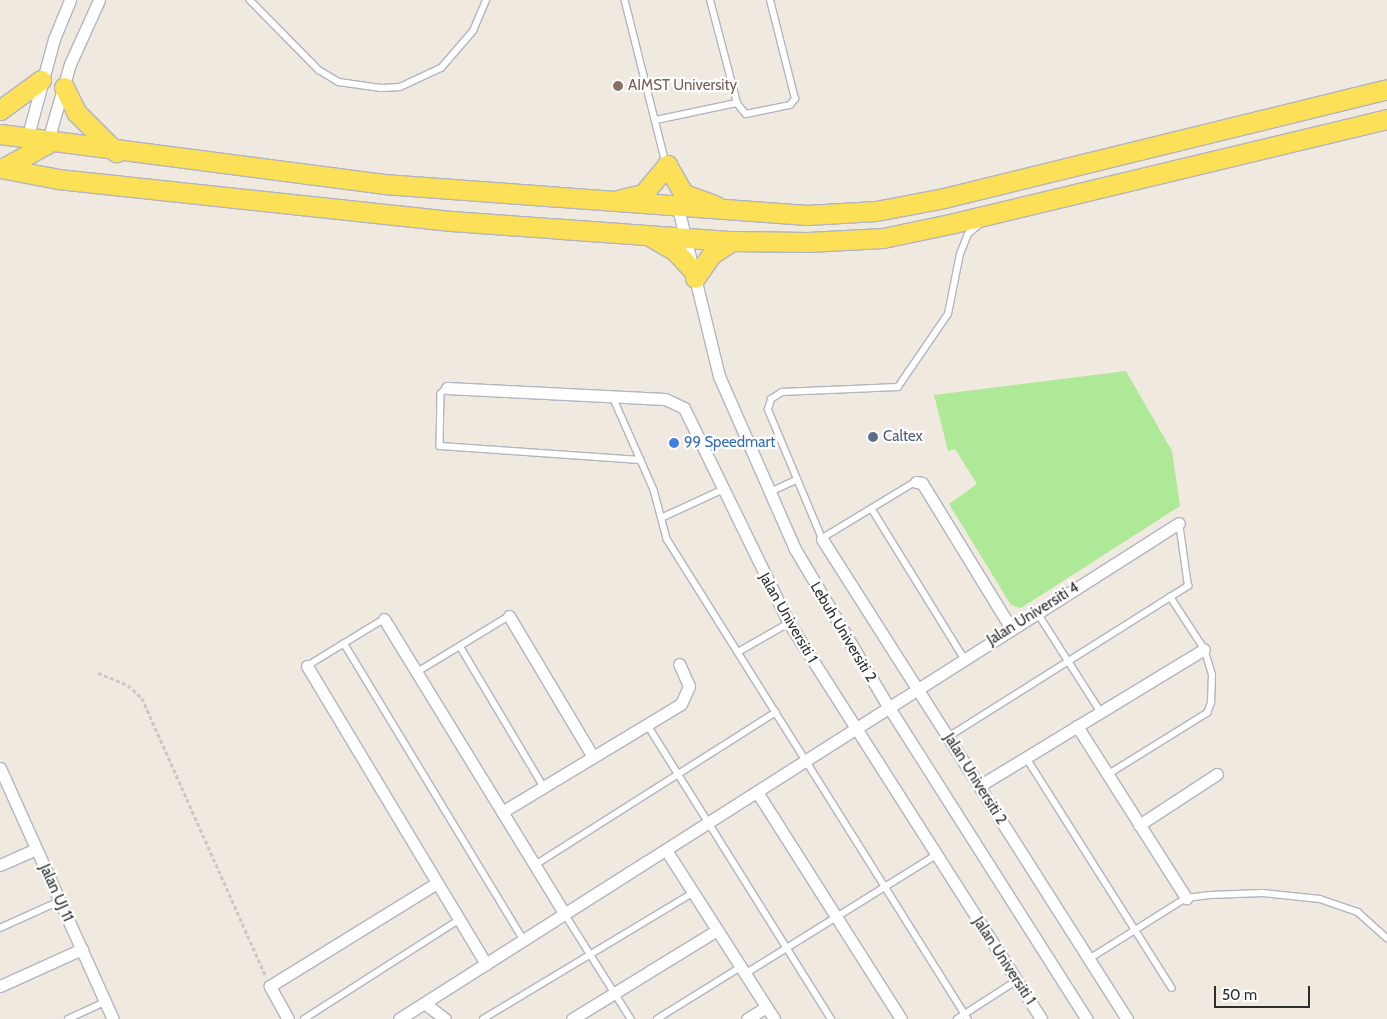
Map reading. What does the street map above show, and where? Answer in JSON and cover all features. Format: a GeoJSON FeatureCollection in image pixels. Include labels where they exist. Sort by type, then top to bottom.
{"type":"FeatureCollection","features":[{"type":"Feature","properties":{"kind":"main road"},"geometry":{"type":"LineString","coordinates":[[0,110],[41,80]]}},
{"type":"Feature","properties":{"kind":"main road"},"geometry":{"type":"LineString","coordinates":[[64,88],[76,112],[116,152]]}},
{"type":"Feature","properties":{"kind":"main road"},"geometry":{"type":"LineString","coordinates":[[0,134],[37,144],[384,184],[738,213],[876,211],[1387,89]]}},
{"type":"Feature","properties":{"kind":"main road"},"geometry":{"type":"LineString","coordinates":[[1,168],[58,179],[294,206],[647,235],[732,241],[883,238],[990,215],[1387,119]]}},
{"type":"Feature","properties":{"kind":"main road"},"geometry":{"type":"LineString","coordinates":[[1,168],[37,144]]}},
{"type":"Feature","properties":{"kind":"main road"},"geometry":{"type":"LineString","coordinates":[[37,144],[58,179]]}},
{"type":"Feature","properties":{"kind":"main road"},"geometry":{"type":"LineString","coordinates":[[608,202],[643,194],[667,165],[684,194],[738,213]]}},
{"type":"Feature","properties":{"kind":"main road"},"geometry":{"type":"LineString","coordinates":[[647,235],[675,251],[694,274],[712,254],[732,241]]}},
{"type":"Feature","properties":{"kind":"street"},"geometry":{"type":"LineString","coordinates":[[37,144],[41,80],[70,0]]}},
{"type":"Feature","properties":{"kind":"street"},"geometry":{"type":"LineString","coordinates":[[37,144],[64,88],[100,0]]}},
{"type":"Feature","properties":{"kind":"street","name":"Lebuh Universiti 2"},"geometry":{"type":"LineString","coordinates":[[678,208],[718,376],[768,493],[813,583],[888,706],[1087,1019]]}},
{"type":"Feature","properties":{"kind":"street","name":"Jalan Universiti 1"},"geometry":{"type":"LineString","coordinates":[[447,388],[665,399],[684,408],[722,490],[789,623],[1041,1019]]}},
{"type":"Feature","properties":{"kind":"street"},"geometry":{"type":"LineString","coordinates":[[916,482],[922,482],[1011,628]]}},
{"type":"Feature","properties":{"kind":"street","name":"Jalan Universiti 4"},"geometry":{"type":"LineString","coordinates":[[399,1019],[856,730],[916,688],[1179,523]]}},
{"type":"Feature","properties":{"kind":"street","name":"Jalan Universiti 2"},"geometry":{"type":"LineString","coordinates":[[822,540],[1127,1019]]}},
{"type":"Feature","properties":{"kind":"street"},"geometry":{"type":"LineString","coordinates":[[509,616],[593,757]]}},
{"type":"Feature","properties":{"kind":"street"},"geometry":{"type":"LineString","coordinates":[[384,619],[565,914]]}},
{"type":"Feature","properties":{"kind":"street"},"geometry":{"type":"LineString","coordinates":[[979,786],[1204,649]]}},
{"type":"Feature","properties":{"kind":"street"},"geometry":{"type":"LineString","coordinates":[[502,812],[647,724],[686,697],[689,686],[679,664]]}},
{"type":"Feature","properties":{"kind":"street"},"geometry":{"type":"LineString","coordinates":[[307,666],[486,964]]}},
{"type":"Feature","properties":{"kind":"street"},"geometry":{"type":"LineString","coordinates":[[1077,726],[1186,898]]}},
{"type":"Feature","properties":{"kind":"street","name":"Jalan UJ 11"},"geometry":{"type":"LineString","coordinates":[[0,768],[113,1019]]}},
{"type":"Feature","properties":{"kind":"street"},"geometry":{"type":"LineString","coordinates":[[1139,825],[1217,774]]}},
{"type":"Feature","properties":{"kind":"street"},"geometry":{"type":"LineString","coordinates":[[757,792],[901,1019]]}},
{"type":"Feature","properties":{"kind":"street"},"geometry":{"type":"LineString","coordinates":[[0,865],[36,848]]}},
{"type":"Feature","properties":{"kind":"street"},"geometry":{"type":"LineString","coordinates":[[666,850],[774,1019]]}},
{"type":"Feature","properties":{"kind":"street"},"geometry":{"type":"LineString","coordinates":[[288,1019],[270,986],[437,883]]}},
{"type":"Feature","properties":{"kind":"street"},"geometry":{"type":"LineString","coordinates":[[572,1019],[717,930]]}},
{"type":"Feature","properties":{"kind":"street"},"geometry":{"type":"LineString","coordinates":[[0,986],[82,949]]}},
{"type":"Feature","properties":{"kind":"street"},"geometry":{"type":"LineString","coordinates":[[424,1004],[445,1019]]}},
{"type":"Feature","properties":{"kind":"street"},"geometry":{"type":"LineString","coordinates":[[747,1019],[766,1007]]}},
{"type":"Feature","properties":{"kind":"lane"},"geometry":{"type":"LineString","coordinates":[[250,0],[319,70],[346,84],[381,88],[400,86],[441,68],[473,31],[486,0]]}},
{"type":"Feature","properties":{"kind":"lane"},"geometry":{"type":"LineString","coordinates":[[625,0],[678,208]]}},
{"type":"Feature","properties":{"kind":"lane"},"geometry":{"type":"LineString","coordinates":[[710,0],[737,103],[746,114],[790,105],[795,99],[770,0]]}},
{"type":"Feature","properties":{"kind":"lane"},"geometry":{"type":"LineString","coordinates":[[656,120],[737,103]]}},
{"type":"Feature","properties":{"kind":"lane"},"geometry":{"type":"LineString","coordinates":[[916,482],[822,540],[772,424],[771,399],[782,392],[898,386],[948,314],[968,234],[990,215]]}},
{"type":"Feature","properties":{"kind":"lane"},"geometry":{"type":"LineString","coordinates":[[447,388],[441,394],[440,446],[641,460]]}},
{"type":"Feature","properties":{"kind":"lane"},"geometry":{"type":"LineString","coordinates":[[613,397],[641,460],[667,539],[740,652],[806,762],[966,1017]]}},
{"type":"Feature","properties":{"kind":"lane"},"geometry":{"type":"LineString","coordinates":[[768,493],[796,480]]}},
{"type":"Feature","properties":{"kind":"lane"},"geometry":{"type":"LineString","coordinates":[[661,518],[722,490]]}},
{"type":"Feature","properties":{"kind":"lane"},"geometry":{"type":"LineString","coordinates":[[872,508],[964,658]]}},
{"type":"Feature","properties":{"kind":"lane"},"geometry":{"type":"LineString","coordinates":[[948,737],[1170,597],[1190,582],[1179,523]]}},
{"type":"Feature","properties":{"kind":"lane"},"geometry":{"type":"LineString","coordinates":[[1107,775],[1207,714],[1212,675],[1204,649],[1170,597]]}},
{"type":"Feature","properties":{"kind":"lane"},"geometry":{"type":"LineString","coordinates":[[1037,612],[1101,712]]}},
{"type":"Feature","properties":{"kind":"lane"},"geometry":{"type":"LineString","coordinates":[[416,672],[509,616]]}},
{"type":"Feature","properties":{"kind":"lane"},"geometry":{"type":"LineString","coordinates":[[307,666],[384,619]]}},
{"type":"Feature","properties":{"kind":"lane"},"geometry":{"type":"LineString","coordinates":[[740,652],[789,623]]}},
{"type":"Feature","properties":{"kind":"lane"},"geometry":{"type":"LineString","coordinates":[[344,643],[524,940]]}},
{"type":"Feature","properties":{"kind":"lane"},"geometry":{"type":"LineString","coordinates":[[460,646],[544,787]]}},
{"type":"Feature","properties":{"kind":"lane"},"geometry":{"type":"LineString","coordinates":[[535,865],[776,712]]}},
{"type":"Feature","properties":{"kind":"lane"},"geometry":{"type":"LineString","coordinates":[[647,724],[831,1019]]}},
{"type":"Feature","properties":{"kind":"lane"},"geometry":{"type":"LineString","coordinates":[[1026,757],[1172,988]]}},
{"type":"Feature","properties":{"kind":"lane"},"geometry":{"type":"LineString","coordinates":[[658,1019],[743,970],[786,948],[936,855]]}},
{"type":"Feature","properties":{"kind":"lane"},"geometry":{"type":"LineString","coordinates":[[483,1019],[693,893]]}},
{"type":"Feature","properties":{"kind":"lane"},"geometry":{"type":"LineString","coordinates":[[1089,959],[1186,898],[1263,893],[1320,899],[1358,912],[1387,938]]}},
{"type":"Feature","properties":{"kind":"lane"},"geometry":{"type":"LineString","coordinates":[[0,928],[60,901]]}},
{"type":"Feature","properties":{"kind":"lane"},"geometry":{"type":"LineString","coordinates":[[565,914],[631,1019]]}},
{"type":"Feature","properties":{"kind":"lane"},"geometry":{"type":"LineString","coordinates":[[304,1019],[459,920]]}},
{"type":"Feature","properties":{"kind":"lane"},"geometry":{"type":"LineString","coordinates":[[957,1019],[966,1017],[1016,981]]}},
{"type":"Feature","properties":{"kind":"lane"},"geometry":{"type":"LineString","coordinates":[[68,1019],[106,1002]]}},
{"type":"Feature","properties":{"kind":"path"},"geometry":{"type":"LineString","coordinates":[[98,673],[128,685],[142,698],[270,986]]}},
{"type":"Feature","properties":{"kind":"green space"},"geometry":{"type":"Polygon","coordinates":[[[1126,371],[1172,451],[1180,506],[1021,608],[1011,605],[949,504],[977,484],[955,449],[948,451],[934,395],[1126,371]]]}},
{"type":"Feature","properties":{"kind":"place","name":"AIMST University"},"geometry":{"type":"Point","coordinates":[618,86]}},
{"type":"Feature","properties":{"kind":"place","name":"Caltex"},"geometry":{"type":"Point","coordinates":[873,437]}},
{"type":"Feature","properties":{"kind":"place","name":"99 Speedmart"},"geometry":{"type":"Point","coordinates":[674,443]}}]}
